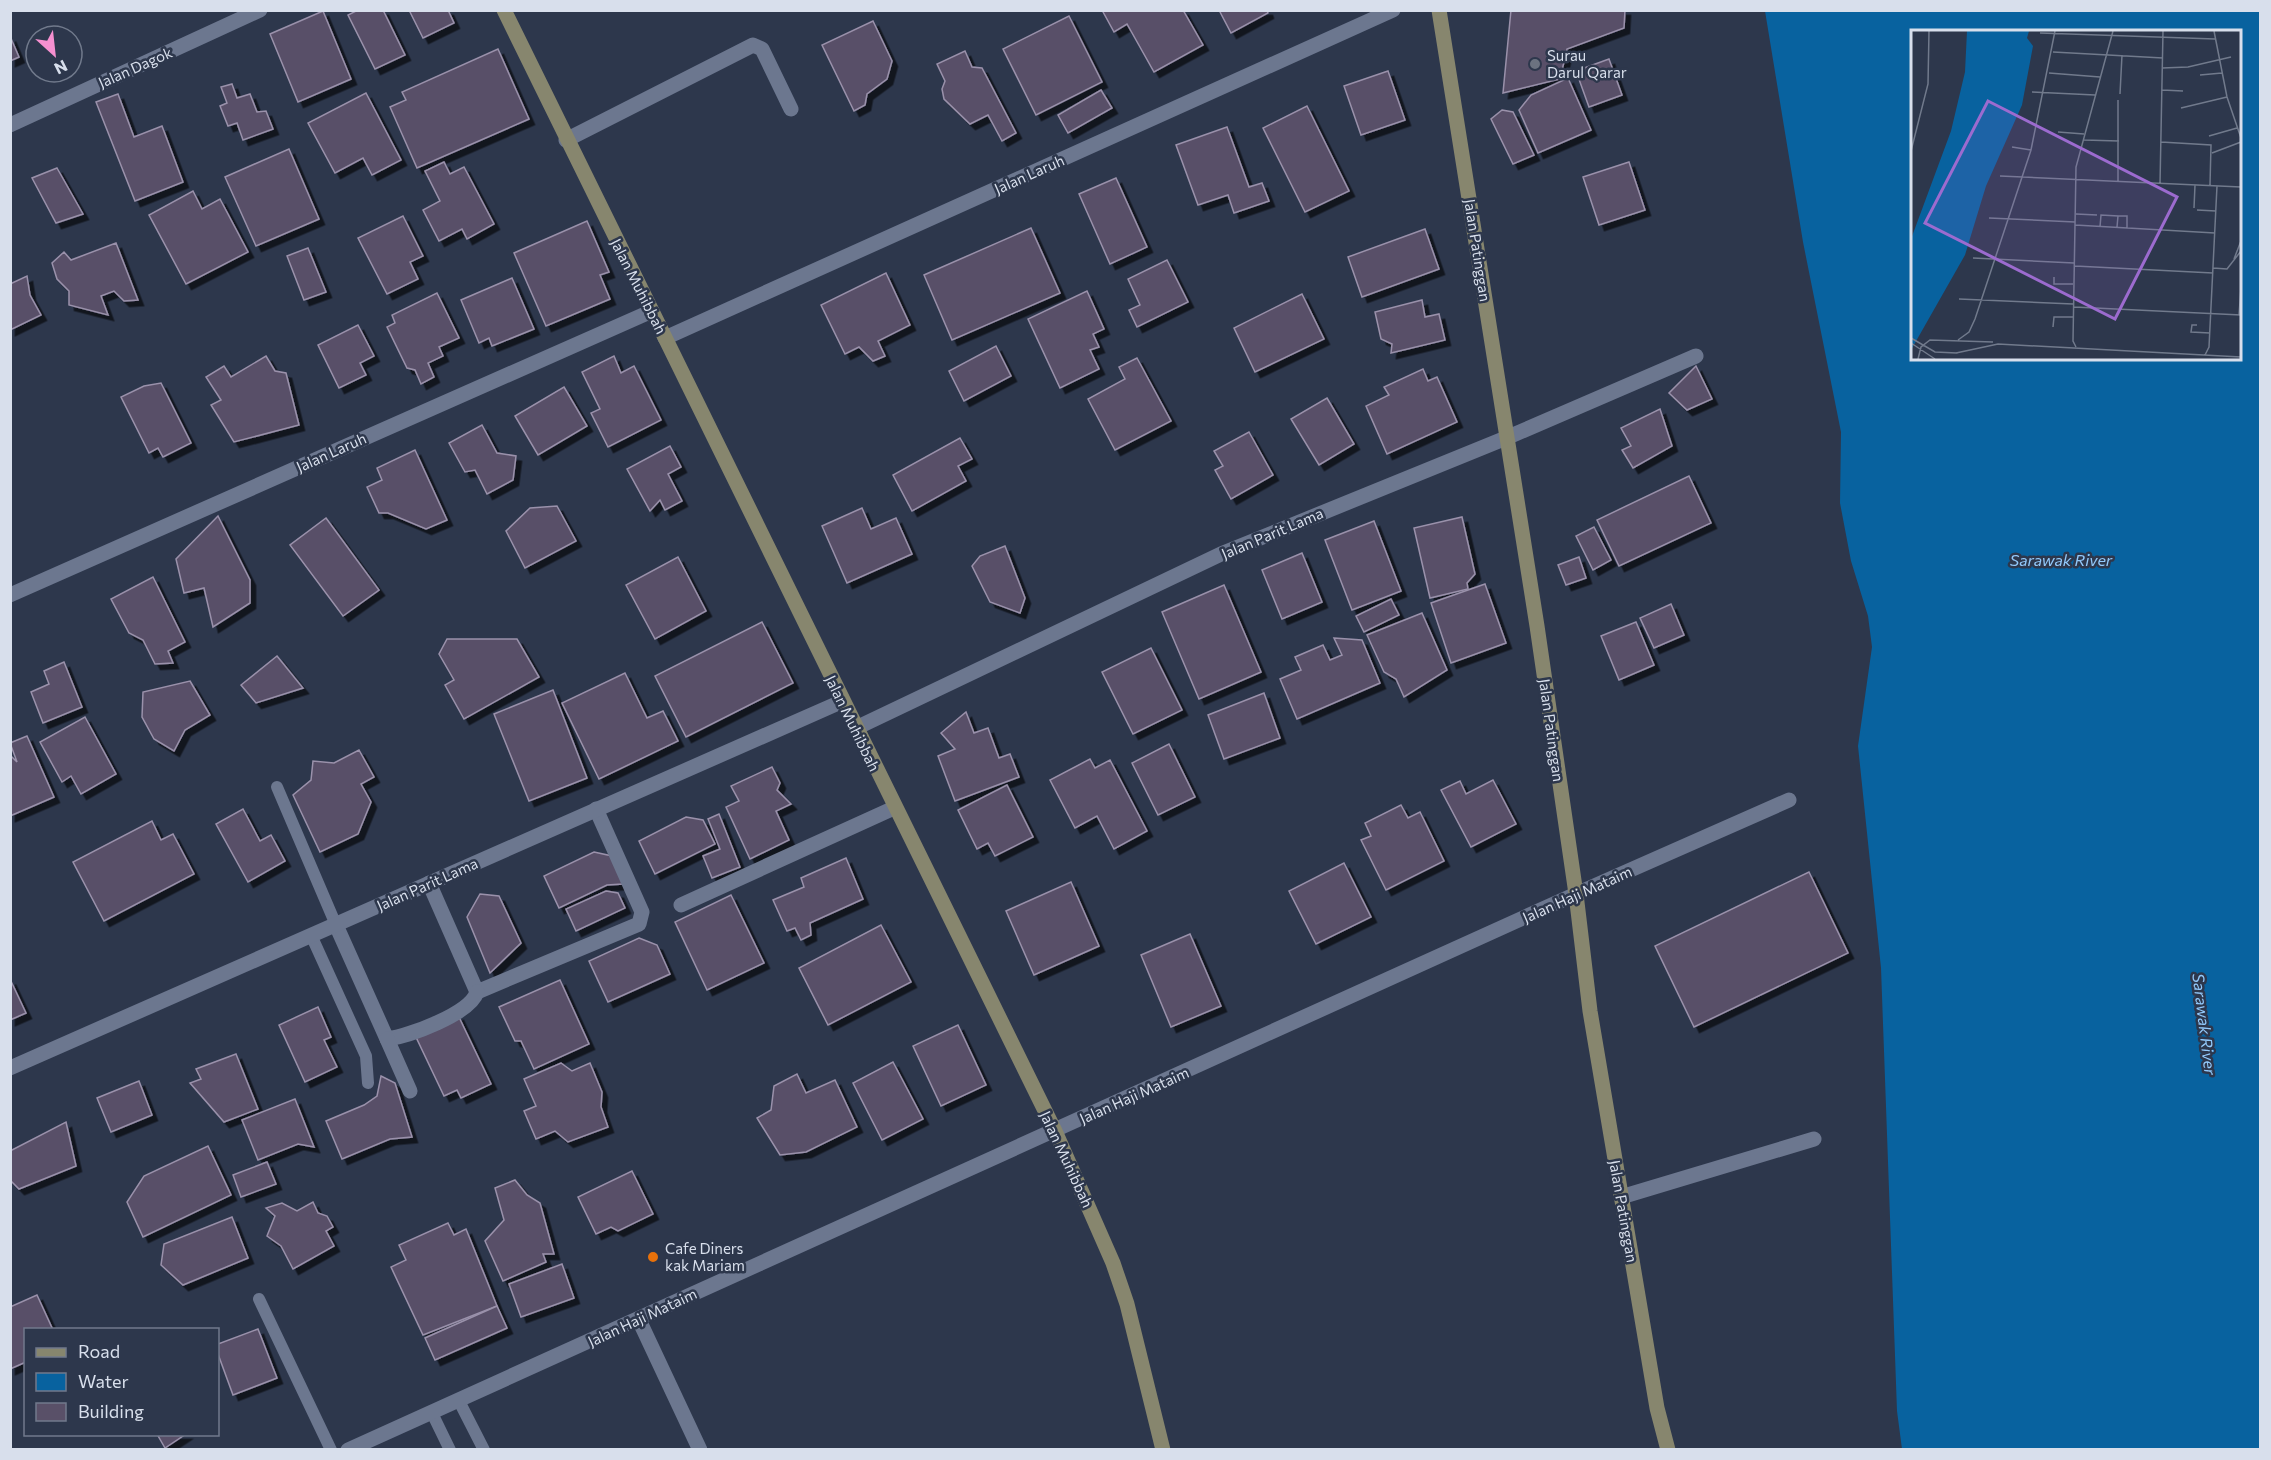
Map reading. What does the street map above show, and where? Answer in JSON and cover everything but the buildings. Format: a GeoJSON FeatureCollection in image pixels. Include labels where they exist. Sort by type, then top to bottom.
{"type":"FeatureCollection","features":[{"type":"Feature","properties":{"kind":"main road","name":"Jalan Muhibbah"},"geometry":{"type":"LineString","coordinates":[[504,10],[894,808],[1055,1131],[1127,1304],[1163,1449]]}},
{"type":"Feature","properties":{"kind":"main road","name":"Jalan Patinggan"},"geometry":{"type":"LineString","coordinates":[[1439,10],[1481,265],[1576,894],[1590,1011],[1657,1408],[1668,1449]]}},
{"type":"Feature","properties":{"kind":"street","name":"Jalan Dagok"},"geometry":{"type":"LineString","coordinates":[[10,125],[260,10]]}},
{"type":"Feature","properties":{"kind":"street","name":"Jalan Laruh"},"geometry":{"type":"LineString","coordinates":[[665,338],[1393,10]]}},
{"type":"Feature","properties":{"kind":"street"},"geometry":{"type":"LineString","coordinates":[[566,140],[753,45],[762,49],[791,109]]}},
{"type":"Feature","properties":{"kind":"street","name":"Jalan Laruh"},"geometry":{"type":"LineString","coordinates":[[10,595],[652,311]]}},
{"type":"Feature","properties":{"kind":"street","name":"Jalan Parit Lama"},"geometry":{"type":"LineString","coordinates":[[856,728],[1221,554],[1506,438],[1696,356]]}},
{"type":"Feature","properties":{"kind":"street","name":"Jalan Parit Lama"},"geometry":{"type":"LineString","coordinates":[[10,1068],[843,701]]}},
{"type":"Feature","properties":{"kind":"street","name":"Jalan Haji Mataim"},"geometry":{"type":"LineString","coordinates":[[348,1449],[639,1320],[752,1265],[1055,1131],[1576,894],[1790,800]]}},
{"type":"Feature","properties":{"kind":"street"},"geometry":{"type":"LineString","coordinates":[[681,904],[894,808]]}},
{"type":"Feature","properties":{"kind":"street"},"geometry":{"type":"LineString","coordinates":[[477,993],[639,924],[642,912],[596,809]]}},
{"type":"Feature","properties":{"kind":"street"},"geometry":{"type":"LineString","coordinates":[[387,1039],[406,1036],[466,1008],[474,1001],[477,993],[429,883]]}},
{"type":"Feature","properties":{"kind":"street"},"geometry":{"type":"LineString","coordinates":[[336,925],[410,1091]]}},
{"type":"Feature","properties":{"kind":"street"},"geometry":{"type":"LineString","coordinates":[[1621,1197],[1814,1139]]}},
{"type":"Feature","properties":{"kind":"street"},"geometry":{"type":"LineString","coordinates":[[639,1320],[700,1449]]}},
{"type":"Feature","properties":{"kind":"lane"},"geometry":{"type":"LineString","coordinates":[[277,787],[336,925]]}},
{"type":"Feature","properties":{"kind":"lane"},"geometry":{"type":"LineString","coordinates":[[311,935],[366,1056],[369,1070],[368,1083]]}},
{"type":"Feature","properties":{"kind":"lane"},"geometry":{"type":"LineString","coordinates":[[259,1299],[331,1449]]}},
{"type":"Feature","properties":{"kind":"lane"},"geometry":{"type":"LineString","coordinates":[[459,1401],[484,1449]]}},
{"type":"Feature","properties":{"kind":"lane"},"geometry":{"type":"LineString","coordinates":[[432,1413],[450,1449]]}},
{"type":"Feature","properties":{"kind":"water","name":"Sarawak River"},"geometry":{"type":"Polygon","coordinates":[[[1765,11],[2260,11],[2260,1449],[1902,1449],[1897,1411],[1881,968],[1858,746],[1872,647],[1868,616],[1851,561],[1840,503],[1841,432],[1803,242],[1765,11]]]}},
{"type":"Feature","properties":{"kind":"place","name":"Surau Darul Qarar"},"geometry":{"type":"Point","coordinates":[1535,64]}},
{"type":"Feature","properties":{"kind":"place","name":"Cafe Diners kak Mariam"},"geometry":{"type":"Point","coordinates":[653,1257]}}]}
